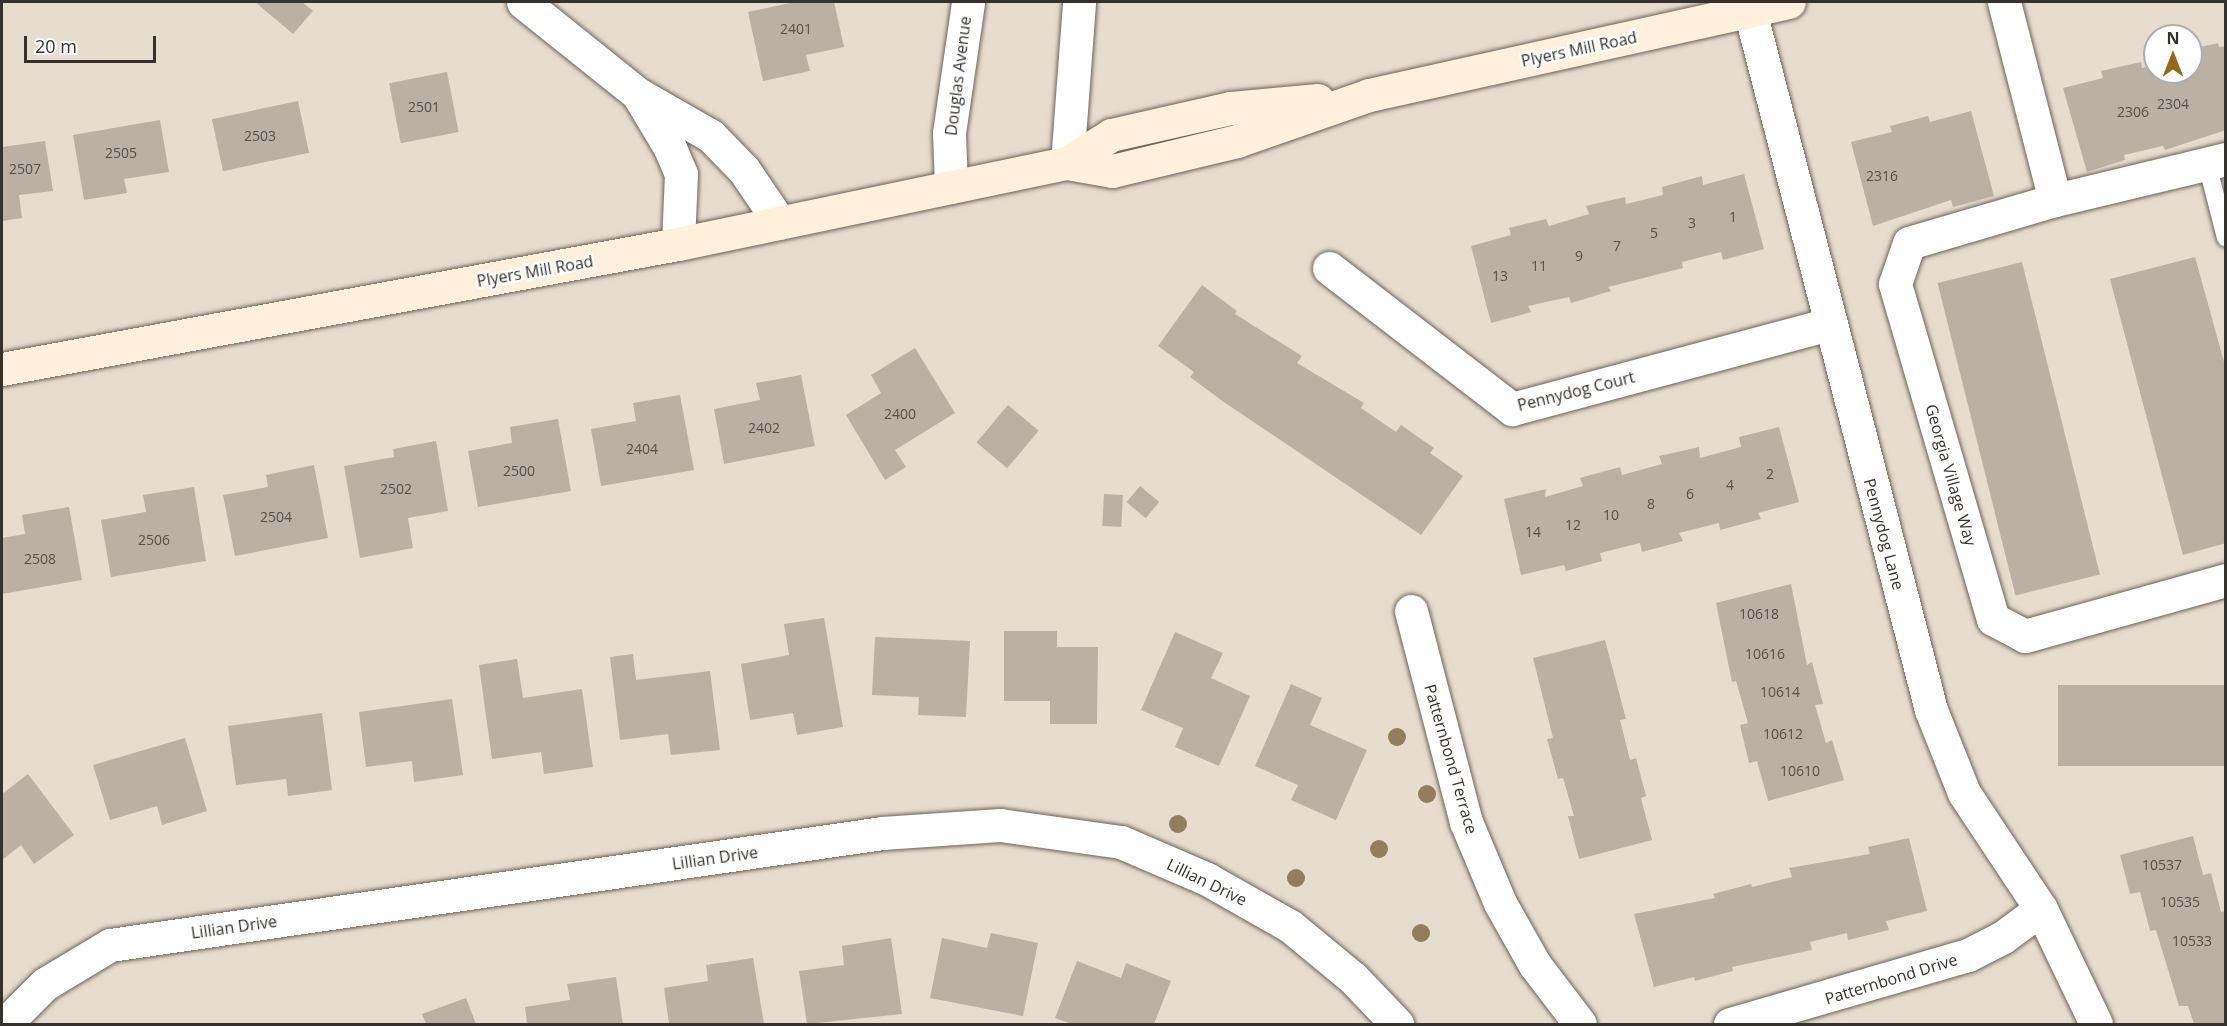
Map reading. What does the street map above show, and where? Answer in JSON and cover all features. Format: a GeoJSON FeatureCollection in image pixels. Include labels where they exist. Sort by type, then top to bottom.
{"type":"FeatureCollection","features":[{"type":"Feature","properties":{"kind":"street"},"geometry":{"type":"LineString","coordinates":[[523,2],[638,94],[711,136],[744,170],[780,223]]}},
{"type":"Feature","properties":{"kind":"street","name":"Douglas Avenue"},"geometry":{"type":"LineString","coordinates":[[951,187],[949,133],[968,2]]}},
{"type":"Feature","properties":{"kind":"street"},"geometry":{"type":"LineString","coordinates":[[1067,163],[1079,2]]}},
{"type":"Feature","properties":{"kind":"street","name":"Plyers Mill Road"},"geometry":{"type":"LineString","coordinates":[[2,369],[678,244],[1067,163],[1111,135],[1231,108],[1369,95],[1790,2]]}},
{"type":"Feature","properties":{"kind":"street"},"geometry":{"type":"LineString","coordinates":[[2004,2],[2055,200]]}},
{"type":"Feature","properties":{"kind":"street","name":"Pennydog Lane"},"geometry":{"type":"LineString","coordinates":[[1750,11],[1931,710],[1964,793],[2041,909],[2096,1024]]}},
{"type":"Feature","properties":{"kind":"street"},"geometry":{"type":"LineString","coordinates":[[638,94],[670,148],[681,174],[678,244]]}},
{"type":"Feature","properties":{"kind":"street","name":"Georgia Village Way"},"geometry":{"type":"LineString","coordinates":[[2216,162],[2055,200],[1909,243],[1895,284],[1993,619],[2025,636],[2226,580]]}},
{"type":"Feature","properties":{"kind":"street","name":"Pennydog Court"},"geometry":{"type":"LineString","coordinates":[[1329,268],[1512,409],[1830,324]]}},
{"type":"Feature","properties":{"kind":"street","name":"Patternbond Terrace"},"geometry":{"type":"LineString","coordinates":[[1411,611],[1466,822],[1500,903],[1535,965],[1580,1024]]}},
{"type":"Feature","properties":{"kind":"street","name":"Lillian Drive"},"geometry":{"type":"LineString","coordinates":[[5,1024],[45,984],[110,945],[882,833],[1000,825],[1121,842],[1207,879],[1290,926],[1353,978],[1397,1024]]}},
{"type":"Feature","properties":{"kind":"street","name":"Patternbond Drive"},"geometry":{"type":"LineString","coordinates":[[1730,1024],[1968,955],[2003,937],[2041,909]]}},
{"type":"Feature","properties":{"kind":"lane"},"geometry":{"type":"LineString","coordinates":[[2216,162],[2226,238]]}},
{"type":"Feature","properties":{"kind":"building"},"geometry":{"type":"Polygon","coordinates":[[[255,2],[302,2],[313,11],[293,34],[255,2]]]}},
{"type":"Feature","properties":{"kind":"building"},"geometry":{"type":"Polygon","coordinates":[[[795,2],[834,2],[844,47],[806,55],[810,71],[763,81],[748,12],[795,2]]]}},
{"type":"Feature","properties":{"kind":"building"},"geometry":{"type":"Polygon","coordinates":[[[2218,43],[2219,47],[2226,46],[2226,130],[2165,150],[2163,146],[2124,155],[2125,160],[2087,172],[2063,88],[2103,78],[2101,71],[2141,62],[2143,84],[2203,84],[2203,46],[2218,43]]]}},
{"type":"Feature","properties":{"kind":"building"},"geometry":{"type":"Polygon","coordinates":[[[447,72],[459,132],[401,143],[389,83],[447,72]]]}},
{"type":"Feature","properties":{"kind":"building"},"geometry":{"type":"Polygon","coordinates":[[[298,101],[309,153],[223,171],[212,119],[298,101]]]}},
{"type":"Feature","properties":{"kind":"building"},"geometry":{"type":"Polygon","coordinates":[[[1971,111],[1994,196],[1953,207],[1951,200],[1873,226],[1851,142],[1892,132],[1890,126],[1928,116],[1930,122],[1971,111]]]}},
{"type":"Feature","properties":{"kind":"building"},"geometry":{"type":"Polygon","coordinates":[[[160,120],[169,172],[124,179],[127,193],[84,200],[73,135],[160,120]]]}},
{"type":"Feature","properties":{"kind":"building"},"geometry":{"type":"Polygon","coordinates":[[[45,141],[53,191],[19,195],[22,218],[2,221],[2,147],[45,141]]]}},
{"type":"Feature","properties":{"kind":"building"},"geometry":{"type":"Polygon","coordinates":[[[1744,174],[1764,249],[1723,260],[1721,252],[1682,262],[1683,268],[1608,287],[1611,291],[1571,303],[1569,297],[1528,306],[1531,312],[1491,323],[1471,246],[1511,235],[1509,228],[1546,219],[1549,226],[1589,214],[1586,206],[1625,197],[1626,204],[1663,195],[1662,187],[1702,176],[1703,185],[1744,174]]]}},
{"type":"Feature","properties":{"kind":"building"},"geometry":{"type":"Polygon","coordinates":[[[2195,257],[2226,369],[2226,543],[2183,555],[2110,279],[2195,257]]]}},
{"type":"Feature","properties":{"kind":"building"},"geometry":{"type":"Polygon","coordinates":[[[2022,262],[2100,574],[2015,595],[1938,283],[2022,262]]]}},
{"type":"Feature","properties":{"kind":"building"},"geometry":{"type":"Polygon","coordinates":[[[1202,285],[1237,311],[1235,314],[1302,356],[1297,363],[1364,403],[1361,408],[1396,432],[1401,425],[1434,448],[1430,453],[1463,476],[1421,535],[1221,400],[1190,377],[1194,372],[1158,346],[1202,285]]]}},
{"type":"Feature","properties":{"kind":"building"},"geometry":{"type":"Polygon","coordinates":[[[915,348],[955,413],[895,450],[906,467],[885,480],[846,415],[881,393],[871,375],[915,348]]]}},
{"type":"Feature","properties":{"kind":"building"},"geometry":{"type":"Polygon","coordinates":[[[801,375],[815,446],[724,464],[714,409],[760,400],[756,383],[801,375]]]}},
{"type":"Feature","properties":{"kind":"building"},"geometry":{"type":"Polygon","coordinates":[[[680,395],[694,470],[601,486],[591,429],[636,421],[633,403],[680,395]]]}},
{"type":"Feature","properties":{"kind":"building"},"geometry":{"type":"Polygon","coordinates":[[[1008,405],[1039,431],[1007,468],[977,443],[1008,405]]]}},
{"type":"Feature","properties":{"kind":"building"},"geometry":{"type":"Polygon","coordinates":[[[558,419],[571,491],[478,507],[468,451],[512,443],[510,427],[558,419]]]}},
{"type":"Feature","properties":{"kind":"building"},"geometry":{"type":"Polygon","coordinates":[[[1779,427],[1799,502],[1758,513],[1761,519],[1720,530],[1719,523],[1679,533],[1683,541],[1642,552],[1640,543],[1600,553],[1602,561],[1566,571],[1564,565],[1521,575],[1504,499],[1546,489],[1545,497],[1583,486],[1580,478],[1620,467],[1622,475],[1662,464],[1659,456],[1699,447],[1700,458],[1741,447],[1739,437],[1779,427]]]}},
{"type":"Feature","properties":{"kind":"building"},"geometry":{"type":"Polygon","coordinates":[[[436,441],[448,511],[408,518],[413,548],[360,558],[344,466],[394,457],[393,449],[436,441]]]}},
{"type":"Feature","properties":{"kind":"building"},"geometry":{"type":"Polygon","coordinates":[[[314,465],[328,538],[235,556],[223,495],[268,487],[266,475],[314,465]]]}},
{"type":"Feature","properties":{"kind":"building"},"geometry":{"type":"Polygon","coordinates":[[[1140,486],[1159,502],[1146,518],[1127,502],[1140,486]]]}},
{"type":"Feature","properties":{"kind":"building"},"geometry":{"type":"Polygon","coordinates":[[[194,487],[206,561],[111,577],[101,520],[146,512],[143,495],[194,487]]]}},
{"type":"Feature","properties":{"kind":"building"},"geometry":{"type":"Polygon","coordinates":[[[1104,494],[1123,495],[1121,527],[1102,526],[1104,494]]]}},
{"type":"Feature","properties":{"kind":"building"},"geometry":{"type":"Polygon","coordinates":[[[69,507],[82,580],[2,594],[2,538],[25,534],[22,515],[69,507]]]}},
{"type":"Feature","properties":{"kind":"building"},"geometry":{"type":"Polygon","coordinates":[[[1791,584],[1807,665],[1812,662],[1823,704],[1815,705],[1826,743],[1832,740],[1844,780],[1768,801],[1757,761],[1749,763],[1740,725],[1748,723],[1736,681],[1732,682],[1716,603],[1791,584]]]}},
{"type":"Feature","properties":{"kind":"building"},"geometry":{"type":"Polygon","coordinates":[[[824,618],[843,727],[797,735],[793,713],[750,720],[741,664],[789,655],[784,624],[824,618]]]}},
{"type":"Feature","properties":{"kind":"building"},"geometry":{"type":"Polygon","coordinates":[[[1004,631],[1057,631],[1057,647],[1098,647],[1097,724],[1050,724],[1050,701],[1004,701],[1004,631]]]}},
{"type":"Feature","properties":{"kind":"building"},"geometry":{"type":"Polygon","coordinates":[[[1175,632],[1223,653],[1211,678],[1250,696],[1219,766],[1175,747],[1183,728],[1141,710],[1175,632]]]}},
{"type":"Feature","properties":{"kind":"building"},"geometry":{"type":"Polygon","coordinates":[[[875,637],[970,641],[966,717],[918,715],[919,697],[872,695],[875,637]]]}},
{"type":"Feature","properties":{"kind":"building"},"geometry":{"type":"Polygon","coordinates":[[[1605,640],[1626,719],[1620,720],[1630,760],[1636,758],[1646,796],[1641,798],[1652,840],[1579,859],[1568,816],[1574,816],[1563,778],[1558,779],[1547,739],[1553,738],[1533,658],[1605,640]]]}},
{"type":"Feature","properties":{"kind":"building"},"geometry":{"type":"Polygon","coordinates":[[[633,654],[636,680],[710,671],[720,750],[671,755],[668,734],[620,740],[610,657],[633,654]]]}},
{"type":"Feature","properties":{"kind":"building"},"geometry":{"type":"Polygon","coordinates":[[[517,659],[523,698],[582,689],[593,767],[544,774],[541,752],[492,759],[479,665],[517,659]]]}},
{"type":"Feature","properties":{"kind":"building"},"geometry":{"type":"Polygon","coordinates":[[[1291,684],[1322,698],[1310,725],[1367,750],[1336,820],[1291,800],[1298,785],[1255,766],[1291,684]]]}},
{"type":"Feature","properties":{"kind":"building"},"geometry":{"type":"Polygon","coordinates":[[[2058,685],[2226,685],[2226,766],[2058,766],[2058,685]]]}},
{"type":"Feature","properties":{"kind":"building"},"geometry":{"type":"Polygon","coordinates":[[[452,699],[463,775],[414,782],[412,761],[366,767],[359,712],[452,699]]]}},
{"type":"Feature","properties":{"kind":"building"},"geometry":{"type":"Polygon","coordinates":[[[322,713],[332,790],[288,796],[286,779],[236,785],[228,726],[322,713]]]}},
{"type":"Feature","properties":{"kind":"building"},"geometry":{"type":"Polygon","coordinates":[[[185,738],[207,811],[162,825],[157,806],[110,820],[93,765],[185,738]]]}},
{"type":"Feature","properties":{"kind":"building"},"geometry":{"type":"Polygon","coordinates":[[[28,774],[74,835],[34,864],[21,845],[2,860],[2,794],[28,774]]]}},
{"type":"Feature","properties":{"kind":"building"},"geometry":{"type":"Polygon","coordinates":[[[2193,836],[2203,875],[2211,873],[2221,912],[2226,911],[2226,1024],[2194,1024],[2188,1006],[2179,1006],[2156,930],[2150,931],[2140,892],[2130,894],[2120,855],[2193,836]]]}},
{"type":"Feature","properties":{"kind":"building"},"geometry":{"type":"Polygon","coordinates":[[[1909,838],[1927,911],[1886,921],[1889,930],[1848,940],[1847,933],[1810,942],[1812,950],[1732,967],[1733,971],[1695,981],[1694,977],[1654,987],[1634,914],[1715,898],[1713,894],[1792,877],[1789,868],[1870,854],[1868,847],[1909,838]]]}},
{"type":"Feature","properties":{"kind":"building"},"geometry":{"type":"Polygon","coordinates":[[[991,933],[1038,943],[1023,1016],[930,998],[942,938],[987,948],[991,933]]]}},
{"type":"Feature","properties":{"kind":"building"},"geometry":{"type":"Polygon","coordinates":[[[891,938],[902,1014],[807,1024],[799,971],[844,965],[842,946],[891,938]]]}},
{"type":"Feature","properties":{"kind":"building"},"geometry":{"type":"Polygon","coordinates":[[[753,958],[764,1024],[669,1024],[664,988],[708,981],[706,965],[753,958]]]}},
{"type":"Feature","properties":{"kind":"building"},"geometry":{"type":"Polygon","coordinates":[[[1077,961],[1121,978],[1126,963],[1171,981],[1154,1024],[1072,1024],[1055,1018],[1077,961]]]}},
{"type":"Feature","properties":{"kind":"building"},"geometry":{"type":"Polygon","coordinates":[[[616,977],[623,1024],[527,1024],[525,1007],[570,1000],[567,984],[616,977]]]}},
{"type":"Feature","properties":{"kind":"building"},"geometry":{"type":"Polygon","coordinates":[[[466,998],[476,1024],[426,1024],[422,1014],[466,998]]]}}]}
